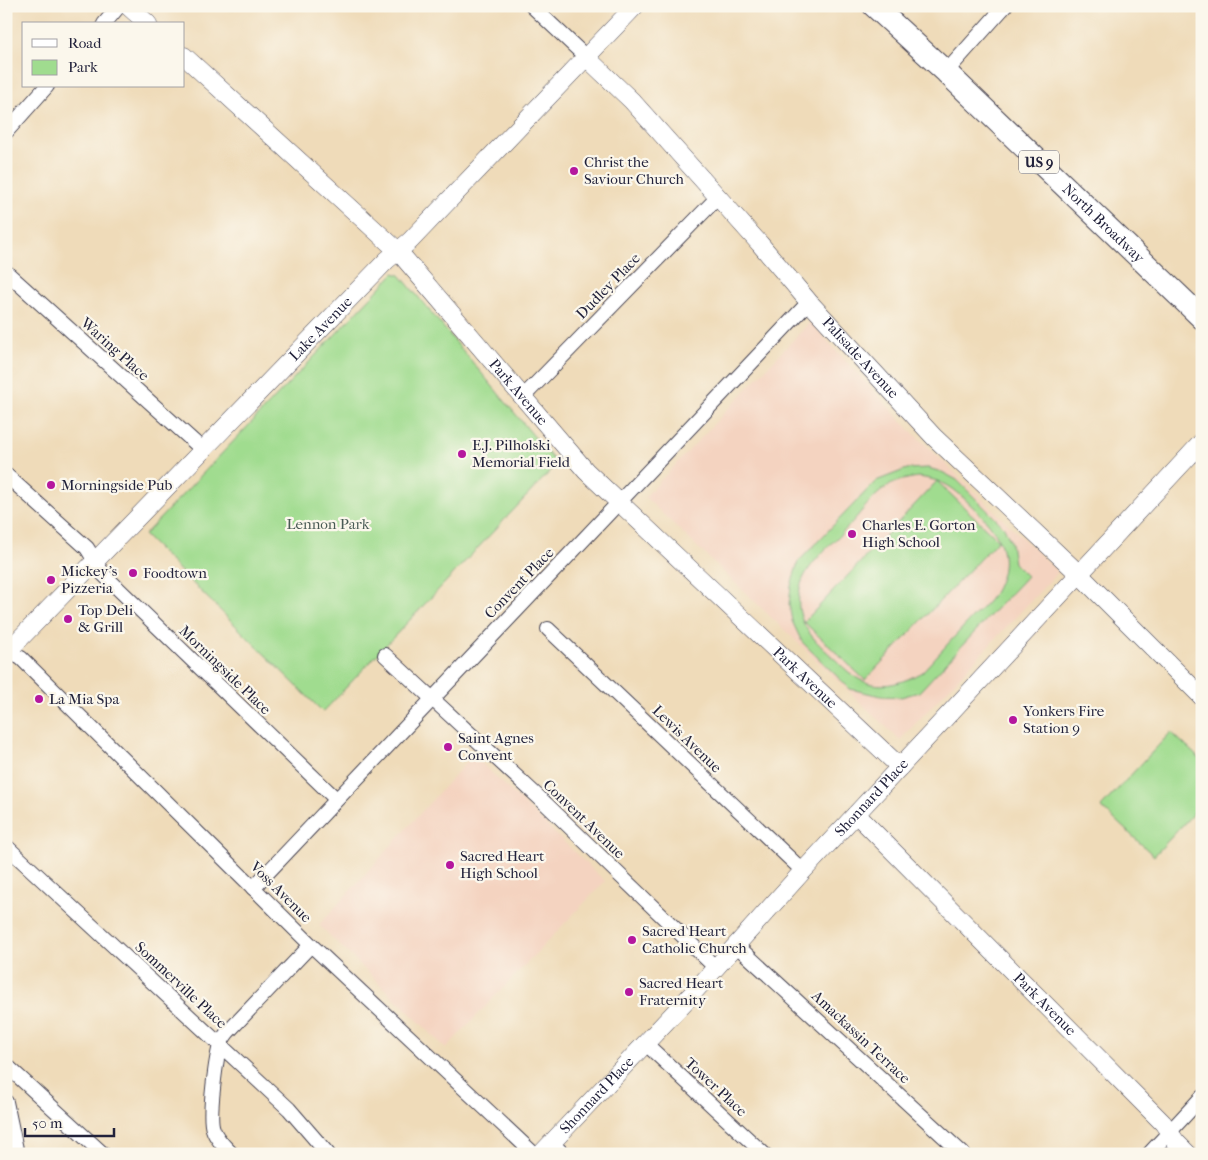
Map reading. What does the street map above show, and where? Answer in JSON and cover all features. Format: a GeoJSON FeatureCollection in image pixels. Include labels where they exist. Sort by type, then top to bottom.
{"type":"FeatureCollection","features":[{"type":"Feature","properties":{"kind":"main road","name":"North Broadway"},"geometry":{"type":"LineString","coordinates":[[874,6],[946,72],[1202,318]]}},
{"type":"Feature","properties":{"kind":"street"},"geometry":{"type":"LineString","coordinates":[[106,22],[119,6]]}},
{"type":"Feature","properties":{"kind":"street"},"geometry":{"type":"LineString","coordinates":[[128,6],[146,22]]}},
{"type":"Feature","properties":{"kind":"street","name":"Palisade Avenue"},"geometry":{"type":"LineString","coordinates":[[532,6],[632,101],[760,244],[809,302],[934,437],[1079,574],[1202,697]]}},
{"type":"Feature","properties":{"kind":"street","name":"Lake Avenue"},"geometry":{"type":"LineString","coordinates":[[7,652],[373,274],[423,228],[636,6]]}},
{"type":"Feature","properties":{"kind":"street"},"geometry":{"type":"LineString","coordinates":[[946,72],[1005,6]]}},
{"type":"Feature","properties":{"kind":"street","name":"Park Avenue"},"geometry":{"type":"LineString","coordinates":[[185,57],[398,251],[586,471],[900,767]]}},
{"type":"Feature","properties":{"kind":"street"},"geometry":{"type":"LineString","coordinates":[[6,132],[45,88]]}},
{"type":"Feature","properties":{"kind":"street","name":"Dudley Place"},"geometry":{"type":"LineString","coordinates":[[522,398],[718,198]]}},
{"type":"Feature","properties":{"kind":"street","name":"Waring Place"},"geometry":{"type":"LineString","coordinates":[[6,272],[203,450]]}},
{"type":"Feature","properties":{"kind":"street","name":"Convent Place"},"geometry":{"type":"LineString","coordinates":[[253,888],[809,302]]}},
{"type":"Feature","properties":{"kind":"street","name":"Shonnard Place"},"geometry":{"type":"LineString","coordinates":[[552,1150],[736,944],[1202,442]]}},
{"type":"Feature","properties":{"kind":"street","name":"Morningside Place"},"geometry":{"type":"LineString","coordinates":[[6,475],[87,548],[102,574],[336,799]]}},
{"type":"Feature","properties":{"kind":"street","name":"Lewis Avenue"},"geometry":{"type":"LineString","coordinates":[[548,629],[803,872]]}},
{"type":"Feature","properties":{"kind":"street","name":"Voss Avenue"},"geometry":{"type":"LineString","coordinates":[[7,652],[22,658],[311,945],[534,1154]]}},
{"type":"Feature","properties":{"kind":"street","name":"Convent Avenue"},"geometry":{"type":"LineString","coordinates":[[385,655],[484,749],[546,804],[716,968]]}},
{"type":"Feature","properties":{"kind":"street","name":"Park Avenue"},"geometry":{"type":"LineString","coordinates":[[856,814],[1164,1122],[1176,1142],[1188,1154]]}},
{"type":"Feature","properties":{"kind":"street","name":"Sommerville Place"},"geometry":{"type":"LineString","coordinates":[[6,846],[289,1109],[328,1154]]}},
{"type":"Feature","properties":{"kind":"street","name":"Amackassin Terrace"},"geometry":{"type":"LineString","coordinates":[[736,944],[963,1154]]}},
{"type":"Feature","properties":{"kind":"street"},"geometry":{"type":"LineString","coordinates":[[232,1154],[216,1136],[212,1127],[211,1113],[220,1044],[227,1033],[311,945]]}},
{"type":"Feature","properties":{"kind":"street","name":"Tower Place"},"geometry":{"type":"LineString","coordinates":[[646,1044],[764,1154]]}},
{"type":"Feature","properties":{"kind":"street"},"geometry":{"type":"LineString","coordinates":[[6,1065],[103,1154]]}},
{"type":"Feature","properties":{"kind":"street"},"geometry":{"type":"LineString","coordinates":[[1149,1154],[1202,1097]]}},
{"type":"Feature","properties":{"kind":"street"},"geometry":{"type":"LineString","coordinates":[[6,1102],[17,1154]]}},
{"type":"Feature","properties":{"kind":"shaded area","name":"Charles E. Gorton High School"},"geometry":{"type":"Polygon","coordinates":[[[810,322],[904,424],[1058,572],[900,740],[645,497],[810,322]]]}},
{"type":"Feature","properties":{"kind":"shaded area"},"geometry":{"type":"Polygon","coordinates":[[[473,755],[605,881],[446,1048],[319,925],[473,755]]]}},
{"type":"Feature","properties":{"kind":"green space","name":"Lennon Park"},"geometry":{"type":"Polygon","coordinates":[[[394,273],[400,275],[557,464],[323,712],[144,535],[394,273]]]}},
{"type":"Feature","properties":{"kind":"green space"},"geometry":{"type":"Polygon","coordinates":[[[928,468],[942,472],[957,480],[1004,527],[1011,543],[1014,563],[1027,576],[919,692],[901,697],[881,696],[850,689],[802,642],[792,621],[789,604],[791,586],[798,562],[876,481],[907,469],[928,468]],[[918,477],[901,480],[891,484],[878,494],[813,563],[807,571],[800,588],[800,611],[807,630],[847,671],[868,683],[882,685],[896,683],[922,672],[989,601],[1000,582],[1003,571],[1002,550],[994,530],[952,488],[918,477]]]}},
{"type":"Feature","properties":{"kind":"green space"},"geometry":{"type":"Polygon","coordinates":[[[937,481],[998,540],[865,680],[804,622],[937,481]]]}},
{"type":"Feature","properties":{"kind":"green space"},"geometry":{"type":"Polygon","coordinates":[[[1171,732],[1202,761],[1202,804],[1154,856],[1101,807],[1171,732]]]}},
{"type":"Feature","properties":{"kind":"place","name":"Christ the Saviour Church"},"geometry":{"type":"Point","coordinates":[574,171]}},
{"type":"Feature","properties":{"kind":"place","name":"E.J. Pilholski Memorial Field"},"geometry":{"type":"Point","coordinates":[462,454]}},
{"type":"Feature","properties":{"kind":"place","name":"Morningside Pub"},"geometry":{"type":"Point","coordinates":[51,485]}},
{"type":"Feature","properties":{"kind":"place","name":"Charles E. Gorton High School"},"geometry":{"type":"Point","coordinates":[852,534]}},
{"type":"Feature","properties":{"kind":"place","name":"Foodtown"},"geometry":{"type":"Point","coordinates":[133,573]}},
{"type":"Feature","properties":{"kind":"place","name":"Mickey's Pizzeria"},"geometry":{"type":"Point","coordinates":[51,580]}},
{"type":"Feature","properties":{"kind":"place","name":"Top Deli & Grill"},"geometry":{"type":"Point","coordinates":[68,619]}},
{"type":"Feature","properties":{"kind":"place","name":"La Mia Spa"},"geometry":{"type":"Point","coordinates":[39,699]}},
{"type":"Feature","properties":{"kind":"place","name":"Yonkers Fire Station 9"},"geometry":{"type":"Point","coordinates":[1013,720]}},
{"type":"Feature","properties":{"kind":"place","name":"Saint Agnes Convent"},"geometry":{"type":"Point","coordinates":[448,747]}},
{"type":"Feature","properties":{"kind":"place","name":"Sacred Heart High School"},"geometry":{"type":"Point","coordinates":[450,865]}},
{"type":"Feature","properties":{"kind":"place","name":"Sacred Heart Catholic Church"},"geometry":{"type":"Point","coordinates":[632,940]}},
{"type":"Feature","properties":{"kind":"place","name":"Sacred Heart Fraternity"},"geometry":{"type":"Point","coordinates":[629,992]}}]}
